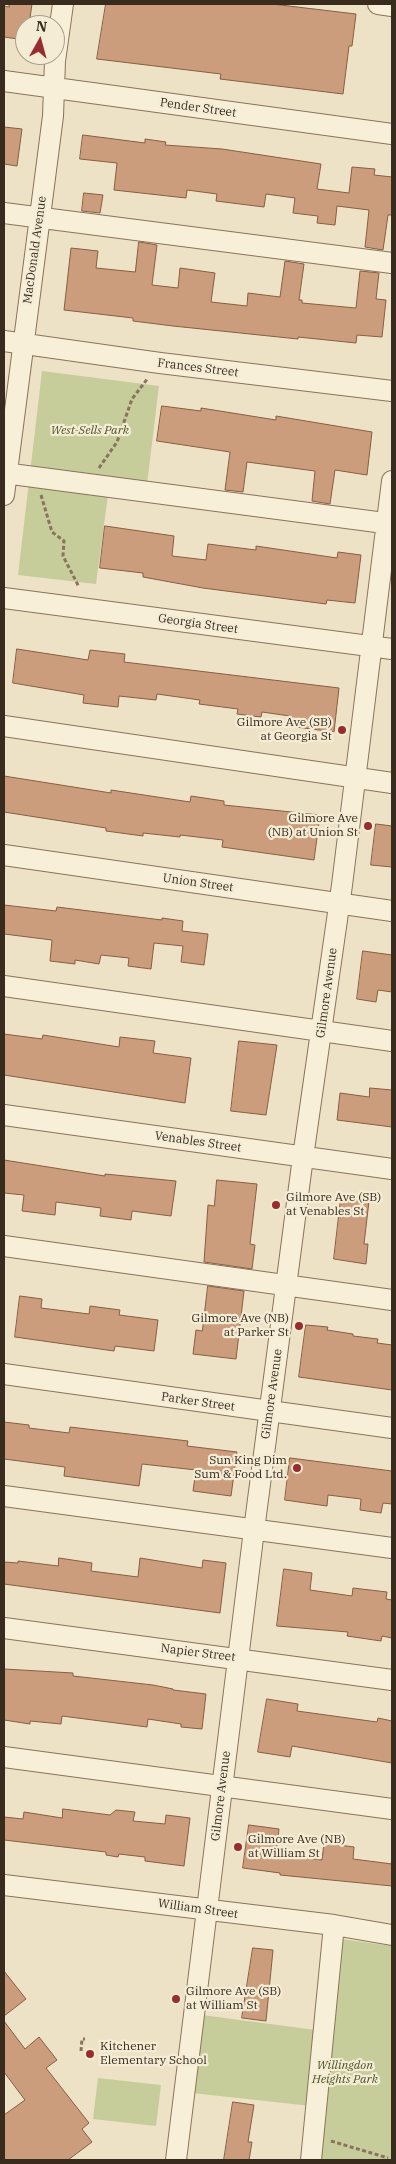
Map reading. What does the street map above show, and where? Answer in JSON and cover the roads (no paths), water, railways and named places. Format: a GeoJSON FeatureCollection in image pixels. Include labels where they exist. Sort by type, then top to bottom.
{"type":"FeatureCollection","features":[{"type":"Feature","properties":{"kind":"street","name":"MacDonald Avenue"},"geometry":{"type":"LineString","coordinates":[[4,495],[13,342],[40,217],[54,88],[55,61],[63,4]]}},
{"type":"Feature","properties":{"kind":"street"},"geometry":{"type":"LineString","coordinates":[[378,4],[392,6]]}},
{"type":"Feature","properties":{"kind":"street","name":"Pender Street"},"geometry":{"type":"LineString","coordinates":[[4,81],[392,134]]}},
{"type":"Feature","properties":{"kind":"street"},"geometry":{"type":"LineString","coordinates":[[4,213],[392,263]]}},
{"type":"Feature","properties":{"kind":"street","name":"Frances Street"},"geometry":{"type":"LineString","coordinates":[[13,342],[160,363],[392,391]]}},
{"type":"Feature","properties":{"kind":"street"},"geometry":{"type":"LineString","coordinates":[[5,473],[390,523]]}},
{"type":"Feature","properties":{"kind":"street","name":"Gilmore Avenue"},"geometry":{"type":"LineString","coordinates":[[176,2160],[254,1530],[303,1157],[339,904],[370,646],[390,523],[392,481]]}},
{"type":"Feature","properties":{"kind":"street","name":"Georgia Street"},"geometry":{"type":"LineString","coordinates":[[4,598],[392,649]]}},
{"type":"Feature","properties":{"kind":"street"},"geometry":{"type":"LineString","coordinates":[[4,726],[392,783]]}},
{"type":"Feature","properties":{"kind":"street","name":"Union Street"},"geometry":{"type":"LineString","coordinates":[[4,855],[392,911]]}},
{"type":"Feature","properties":{"kind":"street"},"geometry":{"type":"LineString","coordinates":[[4,986],[392,1041]]}},
{"type":"Feature","properties":{"kind":"street","name":"Venables Street"},"geometry":{"type":"LineString","coordinates":[[4,1115],[392,1169]]}},
{"type":"Feature","properties":{"kind":"street"},"geometry":{"type":"LineString","coordinates":[[4,1246],[392,1300]]}},
{"type":"Feature","properties":{"kind":"street","name":"Parker Street"},"geometry":{"type":"LineString","coordinates":[[4,1374],[392,1428]]}},
{"type":"Feature","properties":{"kind":"street"},"geometry":{"type":"LineString","coordinates":[[4,1496],[392,1548]]}},
{"type":"Feature","properties":{"kind":"street","name":"Napier Street"},"geometry":{"type":"LineString","coordinates":[[4,1628],[392,1680]]}},
{"type":"Feature","properties":{"kind":"street"},"geometry":{"type":"LineString","coordinates":[[4,1757],[392,1809]]}},
{"type":"Feature","properties":{"kind":"street","name":"William Street"},"geometry":{"type":"LineString","coordinates":[[4,1885],[334,1925],[392,1935]]}},
{"type":"Feature","properties":{"kind":"street"},"geometry":{"type":"LineString","coordinates":[[311,2160],[334,1925]]}},
{"type":"Feature","properties":{"kind":"place","name":"Gilmore Ave (SB) at Georgia St"},"geometry":{"type":"Point","coordinates":[342,730]}},
{"type":"Feature","properties":{"kind":"place","name":"Gilmore Ave (NB) at Union St"},"geometry":{"type":"Point","coordinates":[368,826]}},
{"type":"Feature","properties":{"kind":"place","name":"Gilmore Ave (SB) at Venables St"},"geometry":{"type":"Point","coordinates":[276,1205]}},
{"type":"Feature","properties":{"kind":"place","name":"Gilmore Ave (NB) at Parker St"},"geometry":{"type":"Point","coordinates":[299,1326]}},
{"type":"Feature","properties":{"kind":"place","name":"Sun King Dim Sum & Food Ltd."},"geometry":{"type":"Point","coordinates":[297,1468]}},
{"type":"Feature","properties":{"kind":"place","name":"Gilmore Ave (NB) at William St"},"geometry":{"type":"Point","coordinates":[238,1847]}},
{"type":"Feature","properties":{"kind":"place","name":"Gilmore Ave (SB) at William St"},"geometry":{"type":"Point","coordinates":[176,1999]}},
{"type":"Feature","properties":{"kind":"place","name":"Kitchener Elementary School"},"geometry":{"type":"Point","coordinates":[90,2054]}},
{"type":"Feature","properties":{"kind":"park label","name":"West-Sells Park"},"geometry":{"type":"Point","coordinates":[90,431]}},
{"type":"Feature","properties":{"kind":"park label","name":"Willingdon Heights Park"},"geometry":{"type":"Point","coordinates":[345,2073]}}]}
